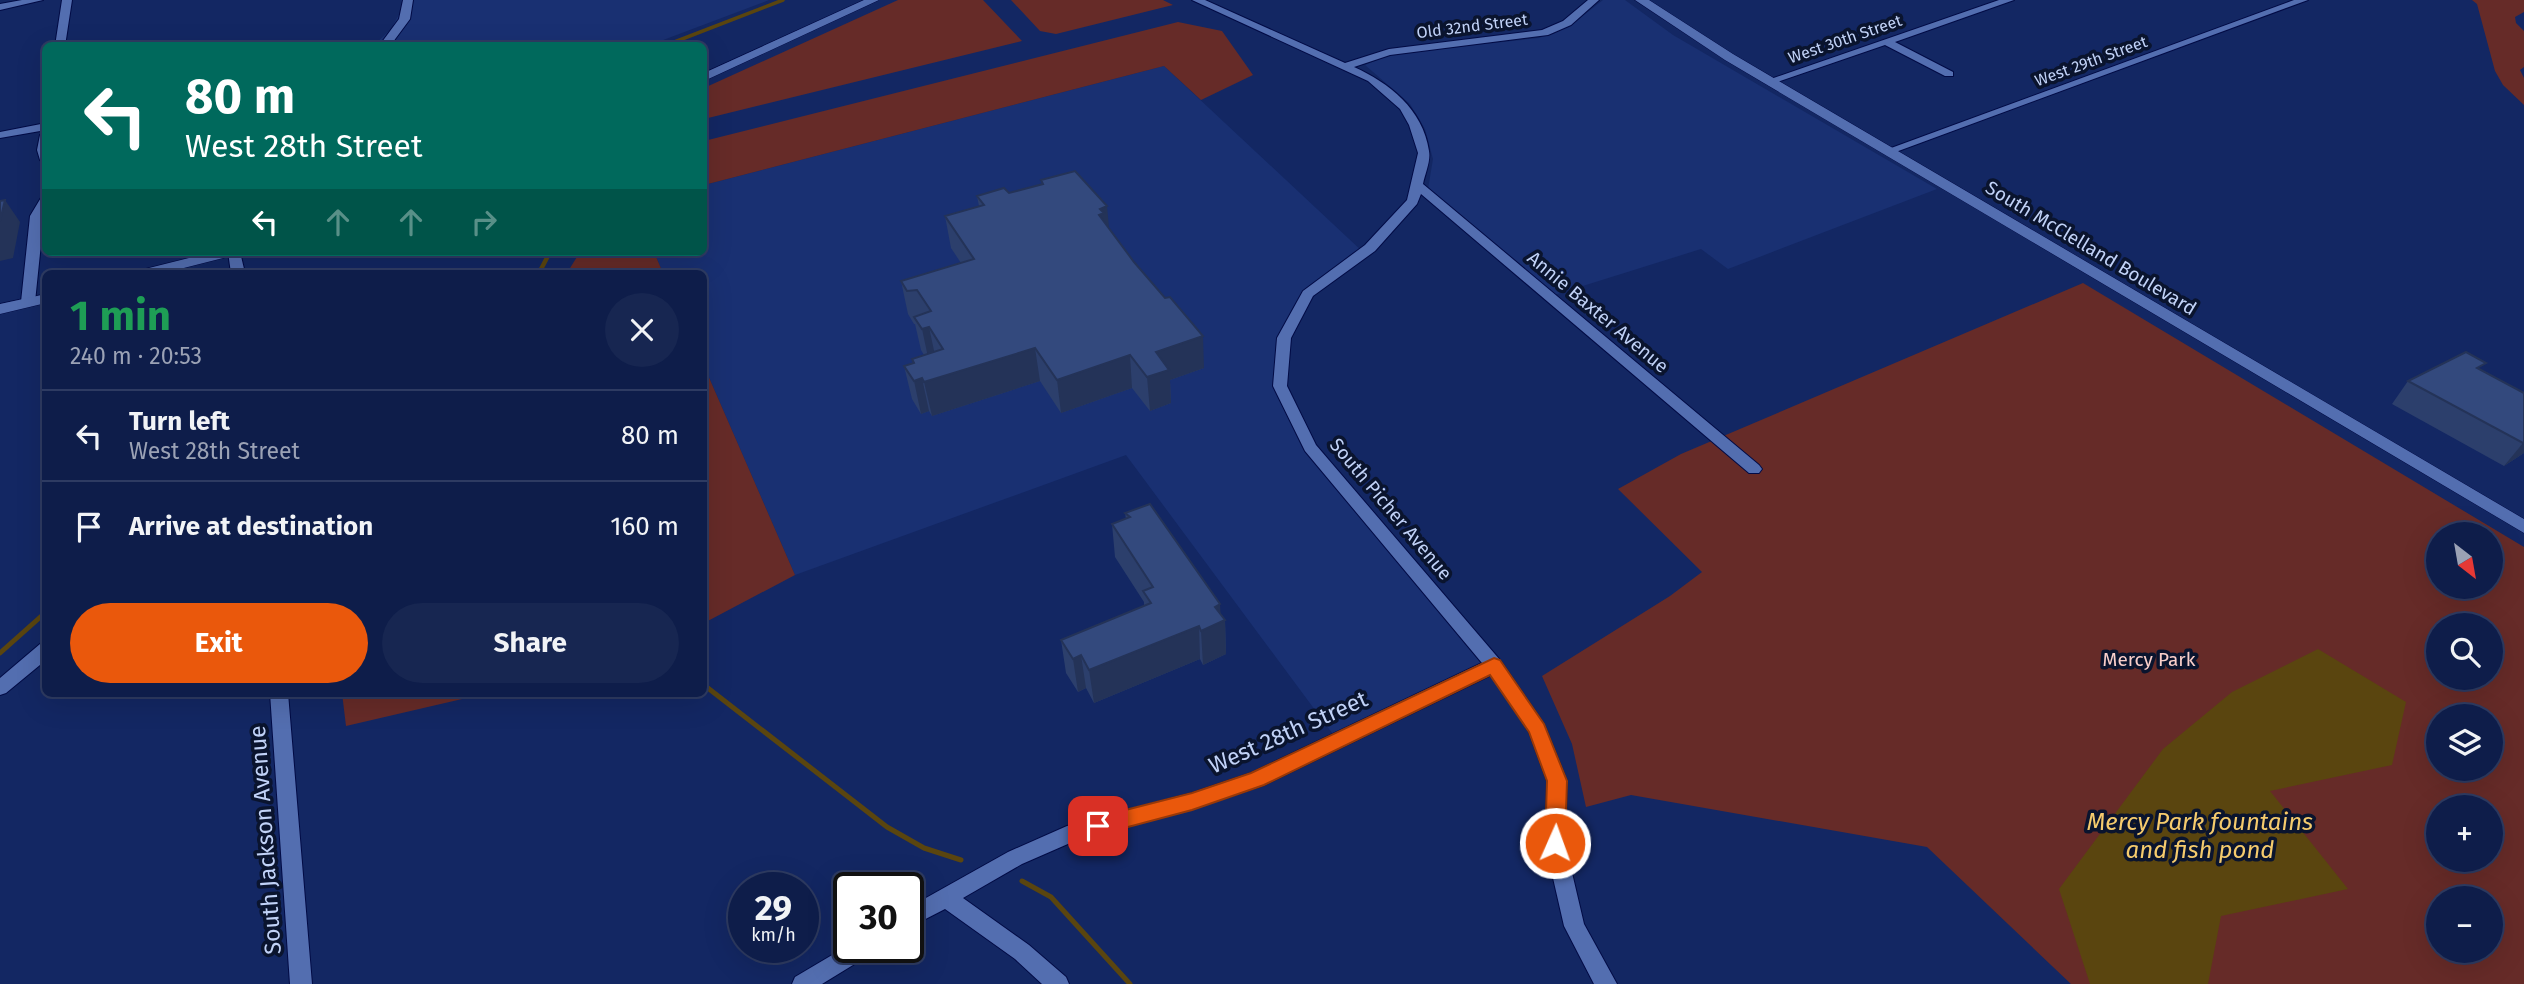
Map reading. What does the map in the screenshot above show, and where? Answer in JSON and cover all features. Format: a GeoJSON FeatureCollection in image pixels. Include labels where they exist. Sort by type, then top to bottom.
{"type":"FeatureCollection","features":[{"type":"Feature","properties":{"kind":"main road"},"geometry":{"type":"LineString","coordinates":[[707,76],[873,0]]}},
{"type":"Feature","properties":{"kind":"main road","name":"South McClelland Boulevard"},"geometry":{"type":"LineString","coordinates":[[1641,0],[1770,80],[2524,527]]}},
{"type":"Feature","properties":{"kind":"main road"},"geometry":{"type":"LineString","coordinates":[[158,270],[216,256]]}},
{"type":"Feature","properties":{"kind":"main road"},"geometry":{"type":"LineString","coordinates":[[0,309],[42,299]]}},
{"type":"Feature","properties":{"kind":"street"},"geometry":{"type":"LineString","coordinates":[[0,7],[38,0]]}},
{"type":"Feature","properties":{"kind":"street"},"geometry":{"type":"LineString","coordinates":[[61,42],[67,0]]}},
{"type":"Feature","properties":{"kind":"street"},"geometry":{"type":"LineString","coordinates":[[388,42],[401,27],[408,12],[408,0]]}},
{"type":"Feature","properties":{"kind":"street","name":"South Picher Avenue"},"geometry":{"type":"LineString","coordinates":[[1196,0],[1345,66],[1384,87],[1404,107],[1415,125],[1424,153],[1413,201],[1370,248],[1308,294],[1284,338],[1280,386],[1310,447],[1494,665],[1537,729],[1557,781],[1555,843],[1574,926],[1606,984]]}},
{"type":"Feature","properties":{"kind":"street","name":"Old 32nd Street"},"geometry":{"type":"LineString","coordinates":[[1345,66],[1390,52],[1544,33],[1567,23],[1594,0]]}},
{"type":"Feature","properties":{"kind":"street","name":"West 30th Street"},"geometry":{"type":"LineString","coordinates":[[1770,80],[2009,0]]}},
{"type":"Feature","properties":{"kind":"street","name":"West 29th Street"},"geometry":{"type":"LineString","coordinates":[[1889,151],[2303,0]]}},
{"type":"Feature","properties":{"kind":"street"},"geometry":{"type":"LineString","coordinates":[[1885,41],[1949,74]]}},
{"type":"Feature","properties":{"kind":"street"},"geometry":{"type":"LineString","coordinates":[[0,135],[42,127]]}},
{"type":"Feature","properties":{"kind":"street","name":"Annie Baxter Avenue"},"geometry":{"type":"LineString","coordinates":[[1417,185],[1754,469]]}},
{"type":"Feature","properties":{"kind":"street"},"geometry":{"type":"LineString","coordinates":[[28,302],[36,216],[42,206]]}},
{"type":"Feature","properties":{"kind":"street"},"geometry":{"type":"LineString","coordinates":[[0,688],[42,652]]}},
{"type":"Feature","properties":{"kind":"street","name":"West 28th Street"},"geometry":{"type":"LineString","coordinates":[[924,909],[1015,858],[1074,832],[1192,802],[1258,779],[1494,665]]}},
{"type":"Feature","properties":{"kind":"street","name":"South Jackson Avenue"},"geometry":{"type":"LineString","coordinates":[[279,697],[301,984]]}},
{"type":"Feature","properties":{"kind":"street"},"geometry":{"type":"LineString","coordinates":[[945,897],[1021,952],[1058,984]]}},
{"type":"Feature","properties":{"kind":"street"},"geometry":{"type":"LineString","coordinates":[[803,984],[838,963]]}},
{"type":"Feature","properties":{"kind":"shaded area"},"geometry":{"type":"Polygon","coordinates":[[[401,0],[769,0],[658,42],[377,42],[391,29],[403,7],[401,0]]]}},
{"type":"Feature","properties":{"kind":"shaded area"},"geometry":{"type":"Polygon","coordinates":[[[1603,0],[1625,0],[1673,35],[1937,189],[1728,269],[1701,249],[1554,295],[1428,189],[1433,159],[1425,129],[1410,104],[1365,65],[1391,54],[1539,38],[1570,26],[1603,0]]]}},
{"type":"Feature","properties":{"kind":"shaded area"},"geometry":{"type":"Polygon","coordinates":[[[1164,66],[1364,253],[1308,294],[1284,338],[1280,386],[1310,447],[1494,665],[1338,741],[1126,455],[795,575],[707,373],[707,270],[662,270],[656,256],[707,256],[707,184],[1164,66]]]}},
{"type":"Feature","properties":{"kind":"green space"},"geometry":{"type":"Polygon","coordinates":[[[898,0],[983,0],[1022,41],[707,118],[707,87],[898,0]]]}},
{"type":"Feature","properties":{"kind":"green space"},"geometry":{"type":"Polygon","coordinates":[[[1011,0],[1163,0],[1173,5],[1056,34],[1040,31],[1011,0]]]}},
{"type":"Feature","properties":{"kind":"green space"},"geometry":{"type":"Polygon","coordinates":[[[2472,0],[2524,0],[2524,12],[2515,17],[2516,23],[2524,31],[2524,67],[2520,70],[2524,78],[2524,105],[2503,85],[2495,71],[2477,4],[2472,0]]]}},
{"type":"Feature","properties":{"kind":"green space"},"geometry":{"type":"Polygon","coordinates":[[[1178,22],[1222,31],[1253,75],[1201,100],[1164,66],[707,184],[707,140],[1178,22]]]}},
{"type":"Feature","properties":{"kind":"green space"},"geometry":{"type":"Polygon","coordinates":[[[578,256],[656,256],[662,270],[569,270],[578,256]]]}},
{"type":"Feature","properties":{"kind":"green space","name":"Mercy Park"},"geometry":{"type":"Polygon","coordinates":[[[2083,283],[2482,522],[2426,522],[2426,599],[2503,599],[2503,534],[2524,547],[2524,984],[2071,984],[1927,847],[1631,795],[1586,807],[1572,744],[1542,676],[1670,596],[1702,572],[1618,489],[1681,454],[2083,283]]]}},
{"type":"Feature","properties":{"kind":"green space"},"geometry":{"type":"Polygon","coordinates":[[[707,373],[795,575],[707,621],[707,373]]]}},
{"type":"Feature","properties":{"kind":"green space"},"geometry":{"type":"Polygon","coordinates":[[[342,697],[471,697],[346,726],[342,697]]]}},
{"type":"Feature","properties":{"kind":"water","name":"Mercy Park fountains and fish pond"},"geometry":{"type":"Polygon","coordinates":[[[2318,649],[2406,702],[2392,765],[2270,791],[2348,889],[2221,916],[2208,984],[2090,984],[2059,889],[2163,749],[2232,692],[2318,649]]]}},
{"type":"Feature","properties":{"kind":"building"},"geometry":{"type":"Polygon","coordinates":[[[1075,171],[1107,206],[1100,209],[1104,213],[1099,215],[1134,262],[1165,298],[1170,297],[1203,336],[1156,352],[1169,370],[1147,377],[1130,355],[1057,380],[1035,348],[924,382],[922,378],[914,381],[904,366],[914,363],[912,359],[943,349],[929,327],[922,329],[914,317],[931,311],[917,290],[907,291],[901,281],[974,259],[945,216],[984,205],[977,196],[1004,188],[1009,193],[1043,184],[1041,180],[1075,171]]]}},
{"type":"Feature","properties":{"kind":"building"},"geometry":{"type":"Polygon","coordinates":[[[5,200],[0,221],[0,201],[5,200]]]}},
{"type":"Feature","properties":{"kind":"building"},"geometry":{"type":"Polygon","coordinates":[[[2466,352],[2486,363],[2477,368],[2524,393],[2523,443],[2408,381],[2466,352]]]}},
{"type":"Feature","properties":{"kind":"building"},"geometry":{"type":"Polygon","coordinates":[[[1150,504],[1220,604],[1215,607],[1225,620],[1201,631],[1199,626],[1089,670],[1081,655],[1073,659],[1061,640],[1151,603],[1143,591],[1153,587],[1112,524],[1130,517],[1125,513],[1150,504]]]}},
{"type":"Feature","properties":{"kind":"waterway"},"geometry":{"type":"LineString","coordinates":[[674,42],[783,0]]}},
{"type":"Feature","properties":{"kind":"waterway"},"geometry":{"type":"LineString","coordinates":[[541,270],[548,256]]}},
{"type":"Feature","properties":{"kind":"waterway"},"geometry":{"type":"LineString","coordinates":[[0,653],[42,616]]}},
{"type":"Feature","properties":{"kind":"waterway"},"geometry":{"type":"LineString","coordinates":[[707,687],[887,827],[924,848],[961,860]]}},
{"type":"Feature","properties":{"kind":"waterway"},"geometry":{"type":"LineString","coordinates":[[1022,881],[1051,897],[1130,984]]}},
{"type":"Feature","properties":{"kind":"route"},"geometry":{"type":"LineString","coordinates":[[1098,826],[1192,802],[1258,779],[1494,665],[1537,729],[1557,781],[1555,843]]}}]}
